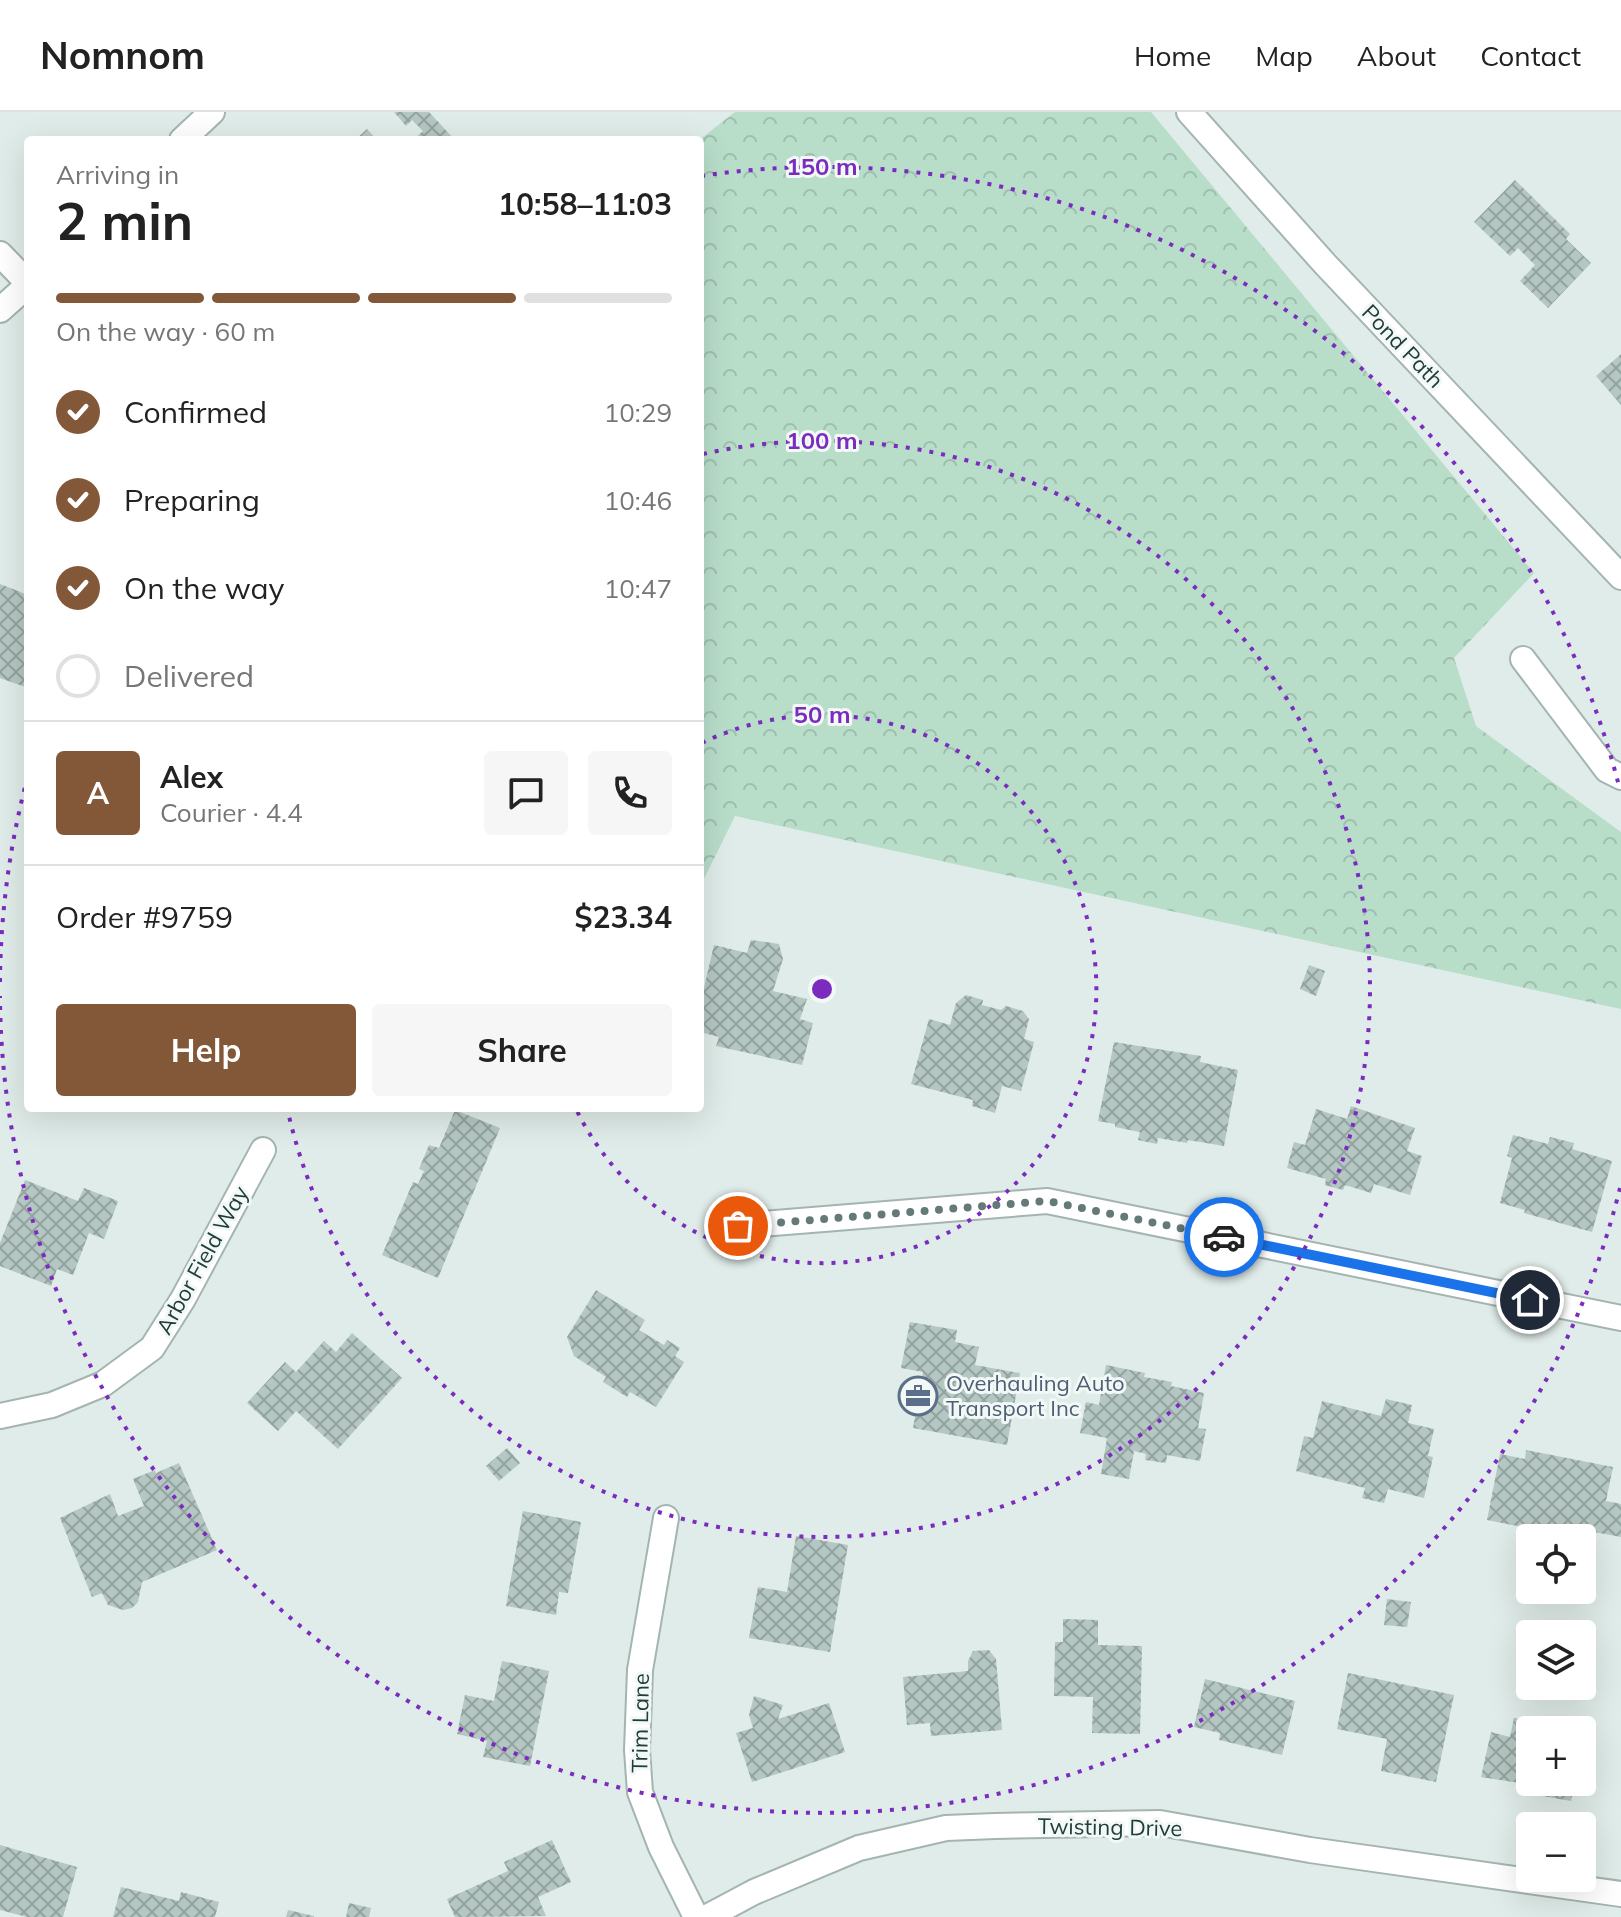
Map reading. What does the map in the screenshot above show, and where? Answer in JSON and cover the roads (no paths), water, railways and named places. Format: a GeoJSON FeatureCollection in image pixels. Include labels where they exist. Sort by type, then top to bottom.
{"type":"FeatureCollection","features":[{"type":"Feature","properties":{"kind":"street"},"geometry":{"type":"LineString","coordinates":[[186,136],[212,112]]}},
{"type":"Feature","properties":{"kind":"street","name":"Pond Path"},"geometry":{"type":"LineString","coordinates":[[1189,112],[1325,264],[1621,577]]}},
{"type":"Feature","properties":{"kind":"street"},"geometry":{"type":"LineString","coordinates":[[0,254],[24,280]]}},
{"type":"Feature","properties":{"kind":"street"},"geometry":{"type":"LineString","coordinates":[[0,310],[24,288]]}},
{"type":"Feature","properties":{"kind":"street"},"geometry":{"type":"LineString","coordinates":[[1523,659],[1607,770],[1621,777]]}},
{"type":"Feature","properties":{"kind":"street","name":"Arbor Field Way"},"geometry":{"type":"LineString","coordinates":[[0,1416],[52,1405],[103,1384],[152,1348],[183,1299],[263,1150]]}},
{"type":"Feature","properties":{"kind":"street"},"geometry":{"type":"LineString","coordinates":[[738,1226],[1047,1201],[1621,1318]]}},
{"type":"Feature","properties":{"kind":"street","name":"Trim Lane"},"geometry":{"type":"LineString","coordinates":[[666,1518],[640,1670],[637,1750],[640,1792],[661,1847],[696,1917]]}},
{"type":"Feature","properties":{"kind":"street","name":"Twisting Drive"},"geometry":{"type":"LineString","coordinates":[[707,1917],[754,1892],[859,1848],[946,1828],[995,1826],[1160,1823],[1310,1850],[1621,1894]]}},
{"type":"Feature","properties":{"kind":"place","name":"Overhauling Auto Transport Inc"},"geometry":{"type":"Point","coordinates":[918,1396]}}]}
